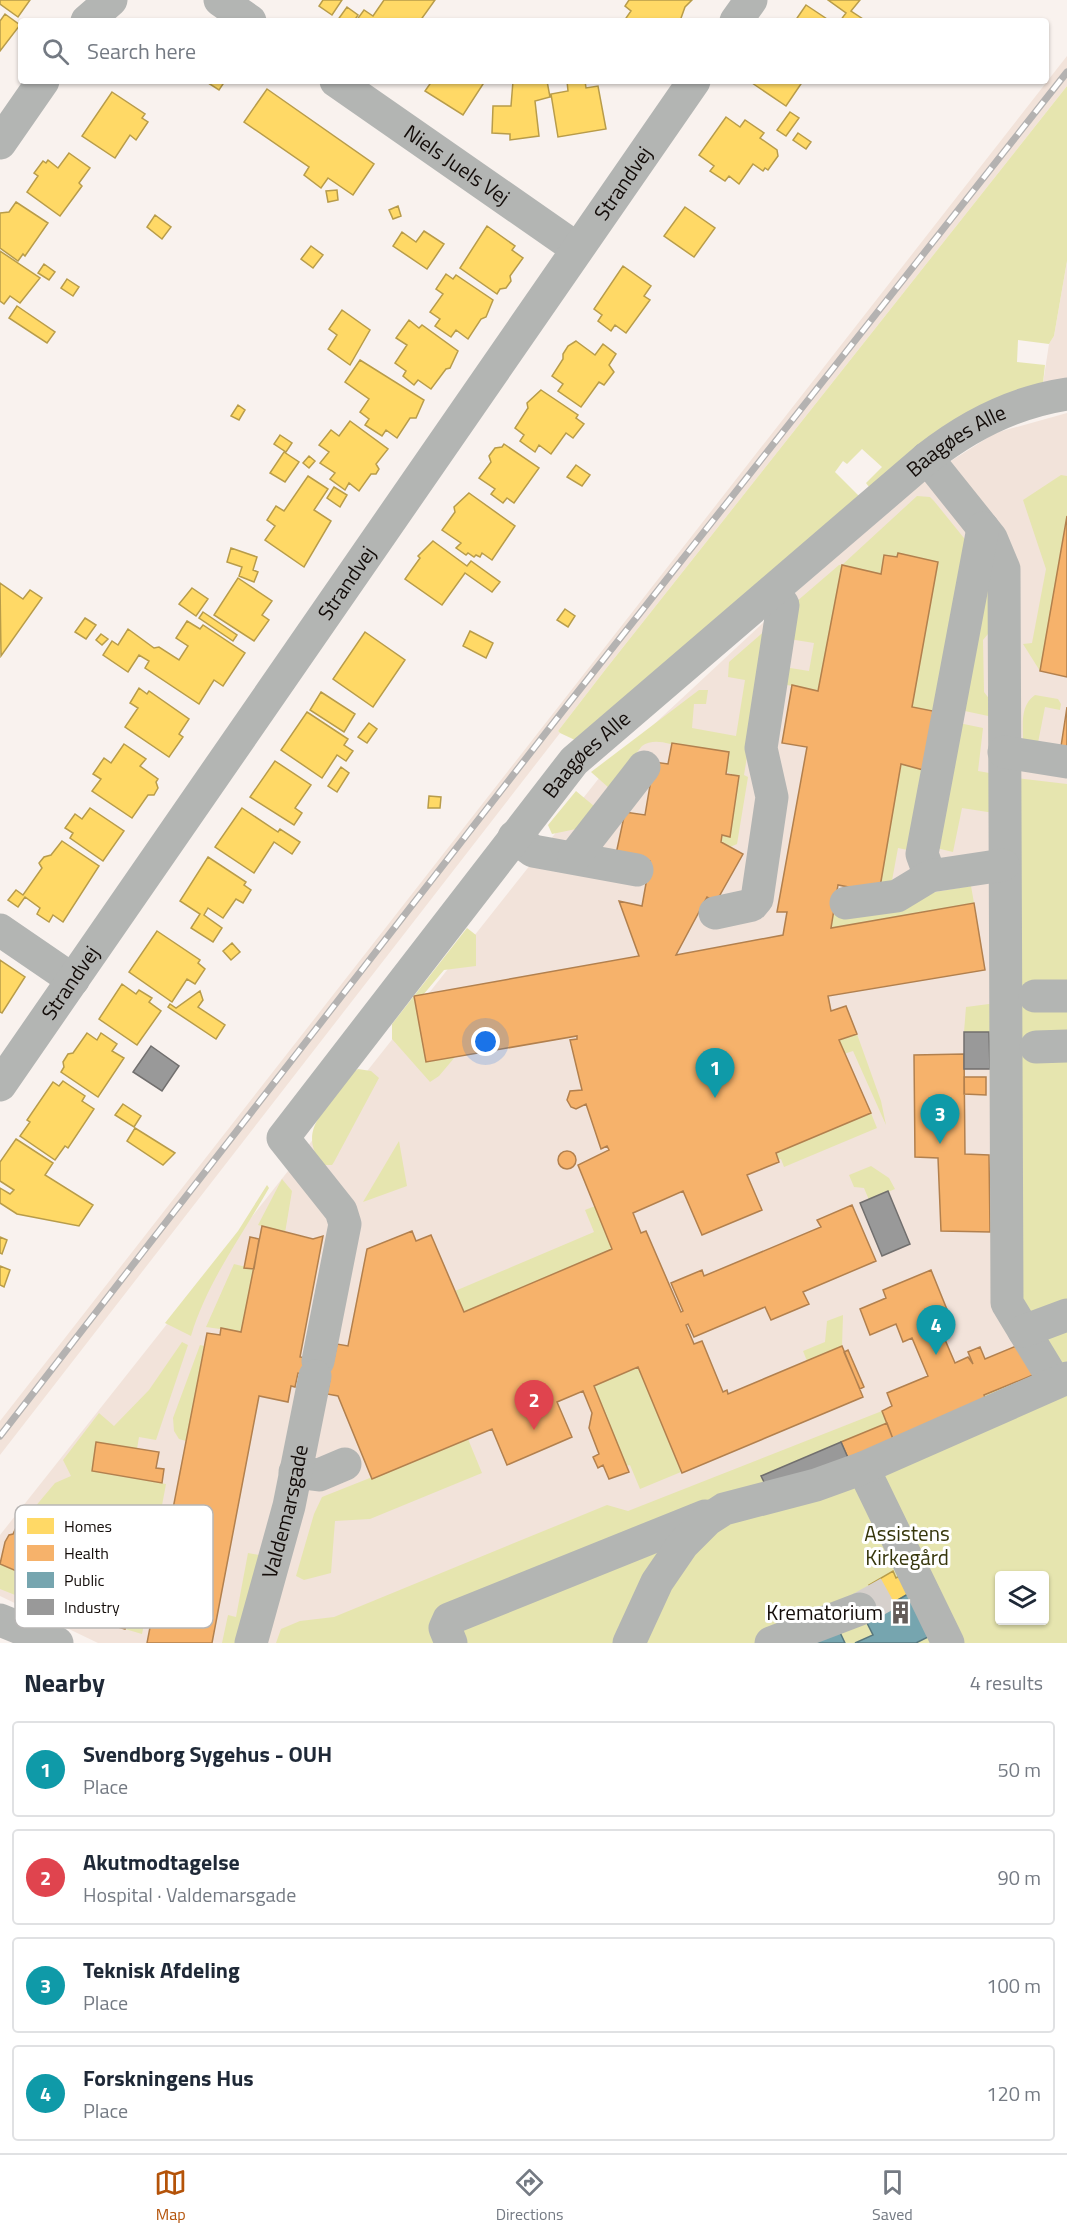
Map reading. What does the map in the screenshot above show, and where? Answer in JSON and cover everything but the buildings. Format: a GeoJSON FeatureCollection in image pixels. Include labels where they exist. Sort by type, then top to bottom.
{"type":"FeatureCollection","features":[{"type":"Feature","properties":{"kind":"street"},"geometry":{"type":"LineString","coordinates":[[90,18],[111,0]]}},
{"type":"Feature","properties":{"kind":"street"},"geometry":{"type":"LineString","coordinates":[[220,0],[246,18]]}},
{"type":"Feature","properties":{"kind":"street"},"geometry":{"type":"LineString","coordinates":[[738,18],[751,0]]}},
{"type":"Feature","properties":{"kind":"street"},"geometry":{"type":"LineString","coordinates":[[0,143],[41,84]]}},
{"type":"Feature","properties":{"kind":"street","name":"Niels Juels Vej"},"geometry":{"type":"LineString","coordinates":[[340,84],[576,248]]}},
{"type":"Feature","properties":{"kind":"street","name":"Strandvej"},"geometry":{"type":"LineString","coordinates":[[0,1085],[576,248],[692,84]]}},
{"type":"Feature","properties":{"kind":"street","name":"Baagøes Alle"},"geometry":{"type":"LineString","coordinates":[[345,1234],[341,1211],[284,1143],[284,1134],[566,770],[584,752],[927,458],[962,432],[1001,412],[1028,402],[1067,394]]}},
{"type":"Feature","properties":{"kind":"street"},"geometry":{"type":"LineString","coordinates":[[451,1643],[445,1628],[449,1619],[587,1561],[724,1509],[816,1485],[863,1468],[1061,1380],[1024,1331],[1007,1302],[1003,865],[1005,581],[997,548],[927,458]]}},
{"type":"Feature","properties":{"kind":"street"},"geometry":{"type":"LineString","coordinates":[[930,876],[922,854],[983,528]]}},
{"type":"Feature","properties":{"kind":"street"},"geometry":{"type":"LineString","coordinates":[[715,913],[752,905],[757,899],[772,797],[761,748],[783,605],[774,591]]}},
{"type":"Feature","properties":{"kind":"street"},"geometry":{"type":"LineString","coordinates":[[1004,752],[1067,762]]}},
{"type":"Feature","properties":{"kind":"street"},"geometry":{"type":"LineString","coordinates":[[574,857],[644,767]]}},
{"type":"Feature","properties":{"kind":"street"},"geometry":{"type":"LineString","coordinates":[[514,837],[533,851],[636,870]]}},
{"type":"Feature","properties":{"kind":"street"},"geometry":{"type":"LineString","coordinates":[[846,903],[897,896],[930,876],[1003,865]]}},
{"type":"Feature","properties":{"kind":"street"},"geometry":{"type":"LineString","coordinates":[[0,930],[73,980]]}},
{"type":"Feature","properties":{"kind":"street"},"geometry":{"type":"LineString","coordinates":[[1035,996],[1067,996]]}},
{"type":"Feature","properties":{"kind":"street","name":"Valdemarsgade"},"geometry":{"type":"LineString","coordinates":[[251,1643],[277,1554],[345,1234]]}},
{"type":"Feature","properties":{"kind":"street"},"geometry":{"type":"LineString","coordinates":[[1024,1331],[1067,1315]]}},
{"type":"Feature","properties":{"kind":"street"},"geometry":{"type":"LineString","coordinates":[[295,1472],[319,1475],[345,1464]]}},
{"type":"Feature","properties":{"kind":"street"},"geometry":{"type":"LineString","coordinates":[[863,1468],[910,1581],[948,1643]]}},
{"type":"Feature","properties":{"kind":"street"},"geometry":{"type":"LineString","coordinates":[[630,1643],[657,1582],[683,1544],[707,1520],[724,1509]]}},
{"type":"Feature","properties":{"kind":"street"},"geometry":{"type":"LineString","coordinates":[[771,1643],[860,1609]]}},
{"type":"Feature","properties":{"kind":"street"},"geometry":{"type":"LineString","coordinates":[[0,1620],[15,1626]]}},
{"type":"Feature","properties":{"kind":"street"},"geometry":{"type":"LineString","coordinates":[[20,1628],[57,1643]]}},
{"type":"Feature","properties":{"kind":"shaded area"},"geometry":{"type":"Polygon","coordinates":[[[1067,56],[1067,86],[605,670],[558,731],[560,733],[0,1455],[0,1421],[1045,84],[1049,84],[1049,79],[1067,56]]]}},
{"type":"Feature","properties":{"kind":"shaded area"},"geometry":{"type":"Polygon","coordinates":[[[1067,261],[1067,379],[1043,383],[1049,344],[1054,336],[1067,261]]]}},
{"type":"Feature","properties":{"kind":"shaded area"},"geometry":{"type":"Polygon","coordinates":[[[1067,413],[1067,1385],[370,1643],[98,1643],[67,1628],[213,1628],[213,1505],[24,1505],[607,768],[907,489],[995,433],[1067,413]]]}},
{"type":"Feature","properties":{"kind":"shaded area"},"geometry":{"type":"Polygon","coordinates":[[[15,1516],[15,1603],[0,1596],[0,1535],[15,1516]]]}},
{"type":"Feature","properties":{"kind":"green space"},"geometry":{"type":"Polygon","coordinates":[[[1067,86],[1067,261],[1054,336],[1049,344],[1018,340],[1017,362],[1045,365],[1043,383],[869,487],[866,483],[882,467],[862,449],[847,464],[843,461],[835,472],[859,496],[575,740],[560,733],[558,731],[605,670],[1067,86]]]}},
{"type":"Feature","properties":{"kind":"green space"},"geometry":{"type":"Polygon","coordinates":[[[1061,475],[1067,476],[1067,516],[1040,671],[1023,644],[1032,643],[1046,569],[1023,500],[1061,475]]]}},
{"type":"Feature","properties":{"kind":"green space"},"geometry":{"type":"Polygon","coordinates":[[[917,496],[930,497],[968,543],[938,712],[912,707],[938,563],[898,553],[897,557],[884,555],[881,574],[842,565],[917,496]]]}},
{"type":"Feature","properties":{"kind":"green space"},"geometry":{"type":"Polygon","coordinates":[[[839,565],[842,565],[818,691],[782,684],[784,667],[809,671],[814,643],[789,639],[796,602],[839,565]]]}},
{"type":"Feature","properties":{"kind":"green space"},"geometry":{"type":"Polygon","coordinates":[[[987,567],[993,628],[983,640],[984,692],[994,705],[993,717],[960,710],[987,567]]]}},
{"type":"Feature","properties":{"kind":"green space"},"geometry":{"type":"Polygon","coordinates":[[[768,628],[744,775],[748,777],[737,844],[730,847],[721,842],[722,835],[730,837],[739,777],[690,752],[664,743],[652,742],[642,746],[609,788],[591,772],[699,690],[708,690],[706,704],[694,704],[692,728],[736,736],[745,680],[728,677],[729,662],[768,628]]]}},
{"type":"Feature","properties":{"kind":"green space"},"geometry":{"type":"Polygon","coordinates":[[[1035,695],[1058,699],[1061,704],[1060,710],[1045,707],[1037,748],[1023,740],[1025,710],[1030,699],[1035,695]]]}},
{"type":"Feature","properties":{"kind":"green space"},"geometry":{"type":"Polygon","coordinates":[[[954,722],[983,728],[978,771],[995,774],[994,813],[962,808],[953,852],[932,847],[954,722]]]}},
{"type":"Feature","properties":{"kind":"green space"},"geometry":{"type":"Polygon","coordinates":[[[901,764],[927,771],[912,851],[898,848],[891,886],[880,884],[901,764]]]}},
{"type":"Feature","properties":{"kind":"green space","name":"Assistens Kirkegård"},"geometry":{"type":"Polygon","coordinates":[[[1016,778],[1067,784],[1067,1643],[276,1643],[281,1629],[300,1621],[334,1617],[607,1505],[628,1511],[882,1411],[887,1423],[762,1476],[1033,1375],[1021,1344],[1016,778]]]}},
{"type":"Feature","properties":{"kind":"green space"},"geometry":{"type":"Polygon","coordinates":[[[576,791],[594,806],[576,829],[552,834],[548,825],[576,791]]]}},
{"type":"Feature","properties":{"kind":"green space"},"geometry":{"type":"Polygon","coordinates":[[[971,886],[974,903],[831,928],[833,915],[917,901],[935,892],[971,886]]]}},
{"type":"Feature","properties":{"kind":"green space"},"geometry":{"type":"Polygon","coordinates":[[[467,928],[476,935],[476,966],[444,970],[423,995],[414,997],[426,1062],[455,1057],[439,1076],[430,1082],[392,1039],[392,1024],[467,928]]]}},
{"type":"Feature","properties":{"kind":"green space"},"geometry":{"type":"Polygon","coordinates":[[[993,1005],[996,1033],[964,1032],[966,1007],[993,1005]]]}},
{"type":"Feature","properties":{"kind":"green space"},"geometry":{"type":"Polygon","coordinates":[[[857,1034],[881,1101],[886,1125],[853,1051],[844,1054],[839,1040],[857,1034]]]}},
{"type":"Feature","properties":{"kind":"green space"},"geometry":{"type":"Polygon","coordinates":[[[358,1069],[371,1071],[379,1078],[334,1162],[332,1165],[322,1165],[313,1145],[314,1128],[329,1103],[358,1069]]]}},
{"type":"Feature","properties":{"kind":"green space"},"geometry":{"type":"Polygon","coordinates":[[[871,1113],[877,1128],[784,1167],[781,1159],[778,1160],[776,1153],[871,1113]]]}},
{"type":"Feature","properties":{"kind":"green space"},"geometry":{"type":"Polygon","coordinates":[[[399,1141],[407,1186],[363,1202],[399,1141]]]}},
{"type":"Feature","properties":{"kind":"green space"},"geometry":{"type":"Polygon","coordinates":[[[871,1166],[889,1178],[895,1189],[869,1200],[864,1188],[854,1187],[849,1175],[871,1166]]]}},
{"type":"Feature","properties":{"kind":"green space"},"geometry":{"type":"Polygon","coordinates":[[[282,1179],[292,1191],[285,1233],[258,1225],[282,1179]]]}},
{"type":"Feature","properties":{"kind":"green space"},"geometry":{"type":"Polygon","coordinates":[[[267,1185],[269,1188],[215,1278],[191,1336],[165,1323],[238,1231],[267,1185]]]}},
{"type":"Feature","properties":{"kind":"green space"},"geometry":{"type":"Polygon","coordinates":[[[595,1206],[612,1249],[464,1312],[455,1291],[594,1232],[585,1210],[595,1206]]]}},
{"type":"Feature","properties":{"kind":"green space"},"geometry":{"type":"Polygon","coordinates":[[[234,1264],[254,1269],[241,1332],[206,1327],[234,1264]]]}},
{"type":"Feature","properties":{"kind":"green space"},"geometry":{"type":"Polygon","coordinates":[[[843,1315],[842,1346],[807,1361],[803,1351],[825,1342],[827,1321],[843,1315]]]}},
{"type":"Feature","properties":{"kind":"green space"},"geometry":{"type":"Polygon","coordinates":[[[182,1342],[188,1345],[156,1440],[139,1437],[137,1449],[96,1443],[92,1471],[166,1484],[162,1505],[37,1505],[55,1483],[71,1476],[63,1460],[99,1413],[114,1426],[149,1390],[182,1342]]]}},
{"type":"Feature","properties":{"kind":"green space"},"geometry":{"type":"Polygon","coordinates":[[[200,1345],[204,1346],[186,1441],[179,1439],[174,1431],[173,1418],[200,1345]]]}},
{"type":"Feature","properties":{"kind":"green space"},"geometry":{"type":"Polygon","coordinates":[[[638,1367],[681,1472],[640,1489],[630,1465],[626,1466],[594,1386],[638,1367]]]}},
{"type":"Feature","properties":{"kind":"green space"},"geometry":{"type":"Polygon","coordinates":[[[468,1439],[482,1473],[370,1519],[335,1521],[331,1573],[304,1580],[296,1576],[314,1514],[322,1497],[468,1439]]]}},
{"type":"Feature","properties":{"kind":"green space"},"geometry":{"type":"Polygon","coordinates":[[[248,1553],[259,1555],[235,1643],[222,1643],[228,1615],[236,1617],[248,1553]]]}},
{"type":"Feature","properties":{"kind":"green space"},"geometry":{"type":"Polygon","coordinates":[[[0,1564],[15,1570],[15,1595],[0,1589],[0,1564]]]}},
{"type":"Feature","properties":{"kind":"green space"},"geometry":{"type":"Polygon","coordinates":[[[125,1628],[143,1628],[142,1634],[125,1628]]]}},
{"type":"Feature","properties":{"kind":"tunnel"},"geometry":{"type":"LineString","coordinates":[[860,1609],[905,1584]]}},
{"type":"Feature","properties":{"kind":"railway"},"geometry":{"type":"LineString","coordinates":[[0,1436],[569,703],[1067,72]]}},
{"type":"Feature","properties":{"kind":"place","name":"Svendborg Sygehus - OUH"},"geometry":{"type":"Point","coordinates":[715,1098]}},
{"type":"Feature","properties":{"kind":"place","name":"Teknisk Afdeling"},"geometry":{"type":"Point","coordinates":[940,1144]}},
{"type":"Feature","properties":{"kind":"place","name":"Forskningens Hus"},"geometry":{"type":"Point","coordinates":[936,1355]}},
{"type":"Feature","properties":{"kind":"place","name":"Akutmodtagelse"},"geometry":{"type":"Point","coordinates":[534,1430]}},
{"type":"Feature","properties":{"kind":"place","name":"Krematorium"},"geometry":{"type":"Point","coordinates":[901,1613]}}]}
